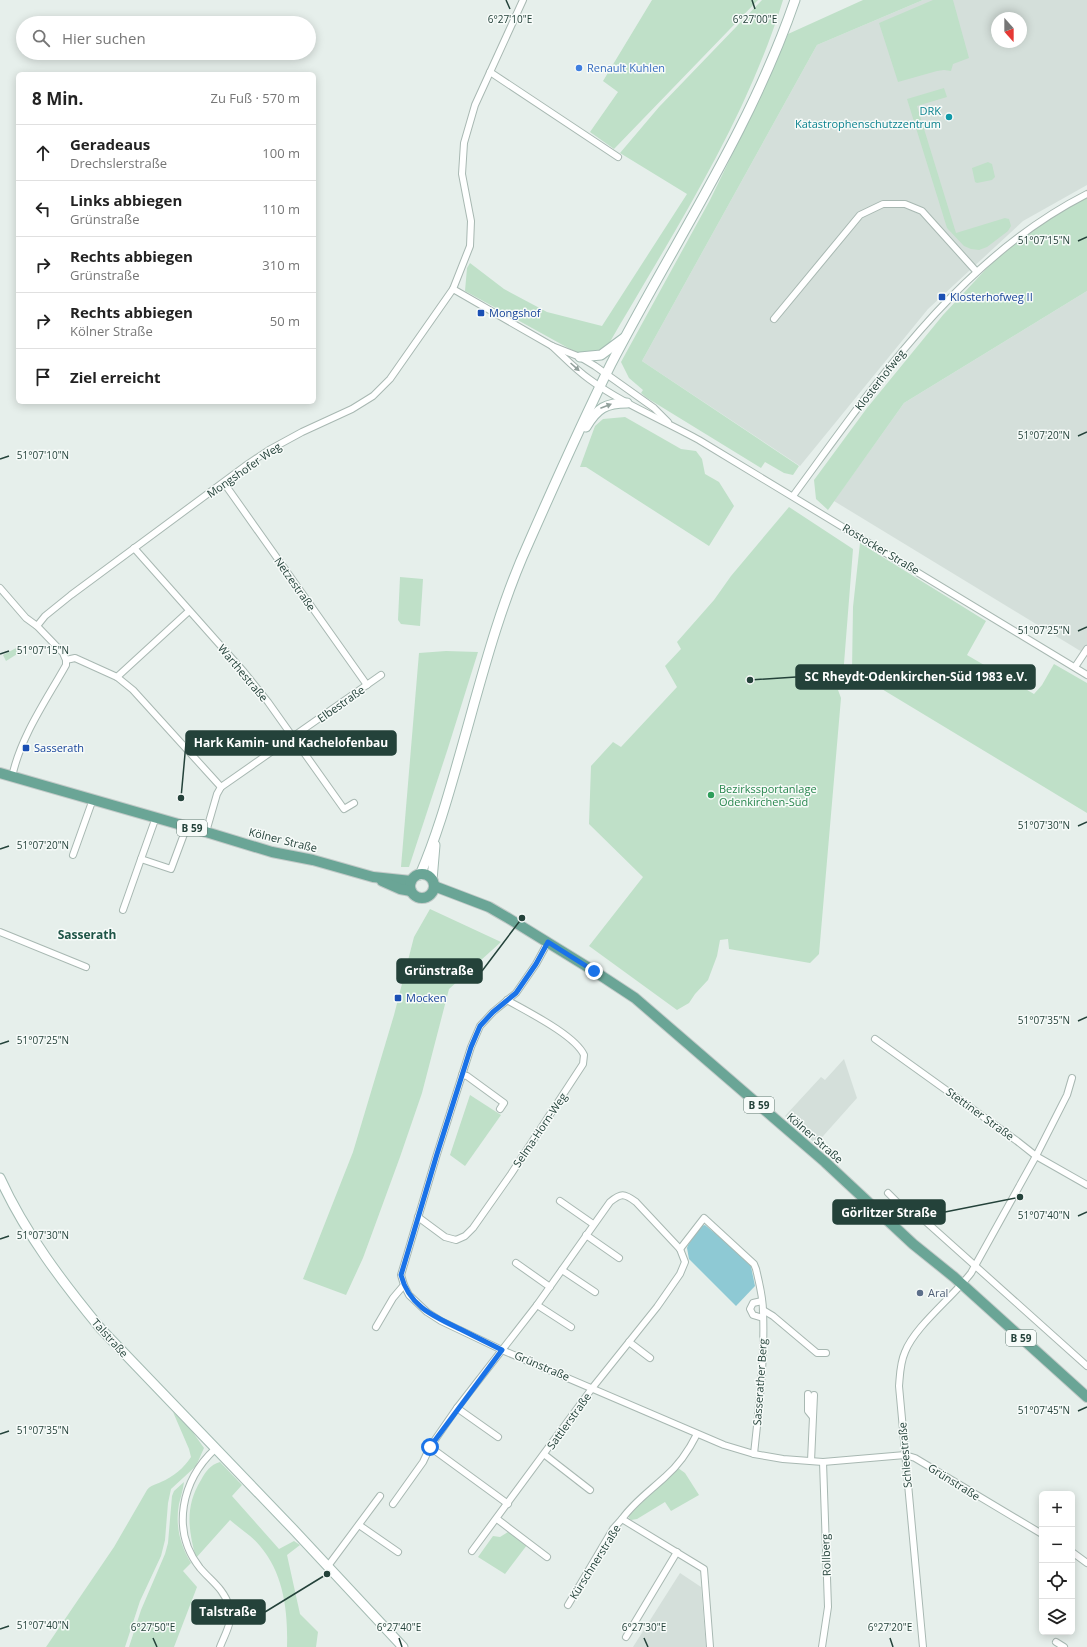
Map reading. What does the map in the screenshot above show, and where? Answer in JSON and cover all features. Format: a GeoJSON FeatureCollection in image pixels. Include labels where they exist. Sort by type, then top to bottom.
{"type":"FeatureCollection","features":[{"type":"Feature","properties":{"kind":"main road"},"geometry":{"type":"LineString","coordinates":[[411,891],[410,886],[436,838],[488,655],[518,566],[560,471],[607,373],[626,336],[719,170],[756,98],[781,41],[795,0]]}},
{"type":"Feature","properties":{"kind":"main road"},"geometry":{"type":"LineString","coordinates":[[580,357],[601,355],[626,336]]}},
{"type":"Feature","properties":{"kind":"main road"},"geometry":{"type":"LineString","coordinates":[[560,471],[599,409],[614,403],[627,402]]}},
{"type":"Feature","properties":{"kind":"main road","name":"Kölner Straße"},"geometry":{"type":"LineString","coordinates":[[0,773],[187,826],[272,852],[313,860],[373,877],[400,889],[411,891],[414,895],[420,898],[430,896],[442,897],[489,907]]}},
{"type":"Feature","properties":{"kind":"main road"},"geometry":{"type":"LineString","coordinates":[[430,896],[433,883],[436,838]]}},
{"type":"Feature","properties":{"kind":"main road","name":"Kölner Straße"},"geometry":{"type":"LineString","coordinates":[[373,877],[415,878],[427,875],[433,883],[489,907],[548,942],[634,998],[820,1157],[913,1244],[962,1284],[1087,1397]]}},
{"type":"Feature","properties":{"kind":"main road","name":"Talstraße"},"geometry":{"type":"LineString","coordinates":[[0,1178],[26,1226],[45,1256],[74,1297],[101,1330],[328,1566],[403,1647]]}},
{"type":"Feature","properties":{"kind":"street"},"geometry":{"type":"LineString","coordinates":[[523,0],[475,105],[464,143],[462,174],[471,221],[470,246],[453,289],[552,346]]}},
{"type":"Feature","properties":{"kind":"street"},"geometry":{"type":"LineString","coordinates":[[490,72],[618,157]]}},
{"type":"Feature","properties":{"kind":"street","name":"Klosterhofweg"},"geometry":{"type":"LineString","coordinates":[[793,496],[843,427],[916,335],[976,271],[1020,235],[1060,208],[1087,194]]}},
{"type":"Feature","properties":{"kind":"street"},"geometry":{"type":"LineString","coordinates":[[774,319],[860,214],[883,204],[905,204],[922,211],[976,271]]}},
{"type":"Feature","properties":{"kind":"street","name":"Mongshofer Weg"},"geometry":{"type":"LineString","coordinates":[[37,626],[45,616],[71,595],[248,464],[269,450],[302,432],[352,409],[373,396],[390,379],[453,289]]}},
{"type":"Feature","properties":{"kind":"street","name":"Rostocker Straße"},"geometry":{"type":"LineString","coordinates":[[552,346],[580,357],[607,373],[654,408],[673,426]]}},
{"type":"Feature","properties":{"kind":"street","name":"Rostocker Straße"},"geometry":{"type":"LineString","coordinates":[[552,346],[600,387],[651,416],[673,426],[793,496],[1087,675]]}},
{"type":"Feature","properties":{"kind":"street","name":"Netzestraße"},"geometry":{"type":"LineString","coordinates":[[224,483],[367,685]]}},
{"type":"Feature","properties":{"kind":"street","name":"Warthestraße"},"geometry":{"type":"LineString","coordinates":[[134,548],[244,672],[294,738],[344,809],[354,803]]}},
{"type":"Feature","properties":{"kind":"street"},"geometry":{"type":"LineString","coordinates":[[0,588],[26,618],[37,626],[63,653],[66,660],[66,665],[37,716],[27,737],[12,777]]}},
{"type":"Feature","properties":{"kind":"street"},"geometry":{"type":"LineString","coordinates":[[117,677],[189,610]]}},
{"type":"Feature","properties":{"kind":"street"},"geometry":{"type":"LineString","coordinates":[[1075,667],[1087,649]]}},
{"type":"Feature","properties":{"kind":"street"},"geometry":{"type":"LineString","coordinates":[[66,660],[75,658],[117,677],[141,698],[221,787],[217,794],[206,832]]}},
{"type":"Feature","properties":{"kind":"street","name":"Elbestraße"},"geometry":{"type":"LineString","coordinates":[[221,787],[294,738],[381,675]]}},
{"type":"Feature","properties":{"kind":"street"},"geometry":{"type":"LineString","coordinates":[[73,855],[93,799]]}},
{"type":"Feature","properties":{"kind":"street"},"geometry":{"type":"LineString","coordinates":[[123,910],[156,817]]}},
{"type":"Feature","properties":{"kind":"street"},"geometry":{"type":"LineString","coordinates":[[140,859],[171,869],[187,826]]}},
{"type":"Feature","properties":{"kind":"street"},"geometry":{"type":"LineString","coordinates":[[0,932],[86,967]]}},
{"type":"Feature","properties":{"kind":"street"},"geometry":{"type":"LineString","coordinates":[[376,1327],[393,1298],[404,1285],[401,1275],[418,1217],[471,1047],[480,1026],[493,1012],[516,993],[536,964],[548,942]]}},
{"type":"Feature","properties":{"kind":"street","name":"Selma-Horn-Weg"},"geometry":{"type":"LineString","coordinates":[[418,1217],[446,1237],[456,1240],[465,1236],[473,1228],[511,1174],[583,1064],[584,1054],[574,1042],[507,1000]]}},
{"type":"Feature","properties":{"kind":"street","name":"Stettiner Straße"},"geometry":{"type":"LineString","coordinates":[[874,1039],[1017,1140],[1036,1156],[1087,1185]]}},
{"type":"Feature","properties":{"kind":"street"},"geometry":{"type":"LineString","coordinates":[[462,1075],[467,1076],[504,1103],[500,1109]]}},
{"type":"Feature","properties":{"kind":"street","name":"Schleestraße"},"geometry":{"type":"LineString","coordinates":[[923,1647],[899,1386],[901,1366],[905,1352],[913,1338],[962,1284],[976,1266],[1036,1156],[1067,1095],[1072,1078]]}},
{"type":"Feature","properties":{"kind":"street"},"geometry":{"type":"LineString","coordinates":[[888,1193],[903,1208],[914,1211],[1087,1366]]}},
{"type":"Feature","properties":{"kind":"street"},"geometry":{"type":"LineString","coordinates":[[393,1504],[423,1462],[430,1447],[457,1408],[537,1305],[610,1202],[621,1195],[628,1195],[680,1249]]}},
{"type":"Feature","properties":{"kind":"street"},"geometry":{"type":"LineString","coordinates":[[560,1201],[593,1224]]}},
{"type":"Feature","properties":{"kind":"street","name":"Sasserather Berg"},"geometry":{"type":"LineString","coordinates":[[680,1249],[704,1218],[754,1264],[756,1269],[762,1300],[763,1318],[762,1365],[754,1454]]}},
{"type":"Feature","properties":{"kind":"street"},"geometry":{"type":"LineString","coordinates":[[586,1235],[619,1258]]}},
{"type":"Feature","properties":{"kind":"street","name":"Sattlerstraße"},"geometry":{"type":"LineString","coordinates":[[472,1552],[593,1388],[657,1308],[680,1274],[685,1262],[680,1249]]}},
{"type":"Feature","properties":{"kind":"street"},"geometry":{"type":"LineString","coordinates":[[516,1263],[550,1287]]}},
{"type":"Feature","properties":{"kind":"street"},"geometry":{"type":"LineString","coordinates":[[562,1270],[595,1292]]}},
{"type":"Feature","properties":{"kind":"street","name":"Grünstraße"},"geometry":{"type":"LineString","coordinates":[[404,1285],[416,1303],[441,1321],[502,1350],[697,1434],[754,1454],[783,1459],[823,1462],[906,1455],[915,1458],[1039,1532]]}},
{"type":"Feature","properties":{"kind":"street"},"geometry":{"type":"LineString","coordinates":[[762,1300],[753,1303],[750,1309],[753,1315],[763,1318]]}},
{"type":"Feature","properties":{"kind":"street"},"geometry":{"type":"LineString","coordinates":[[537,1305],[571,1328]]}},
{"type":"Feature","properties":{"kind":"street"},"geometry":{"type":"LineString","coordinates":[[763,1310],[774,1316],[817,1353],[826,1353]]}},
{"type":"Feature","properties":{"kind":"street"},"geometry":{"type":"LineString","coordinates":[[629,1342],[650,1358]]}},
{"type":"Feature","properties":{"kind":"street"},"geometry":{"type":"LineString","coordinates":[[811,1394],[814,1413],[812,1416],[811,1461]]}},
{"type":"Feature","properties":{"kind":"street"},"geometry":{"type":"LineString","coordinates":[[457,1408],[498,1437]]}},
{"type":"Feature","properties":{"kind":"street","name":"Kürschnerstraße"},"geometry":{"type":"LineString","coordinates":[[568,1605],[613,1529],[629,1509],[666,1476],[689,1449],[697,1434]]}},
{"type":"Feature","properties":{"kind":"street"},"geometry":{"type":"LineString","coordinates":[[430,1447],[508,1504]]}},
{"type":"Feature","properties":{"kind":"street"},"geometry":{"type":"LineString","coordinates":[[215,1449],[204,1459],[191,1480],[184,1501],[183,1515],[185,1534],[191,1554],[200,1568],[218,1584],[230,1607],[231,1617],[220,1647]]}},
{"type":"Feature","properties":{"kind":"street","name":"Sattlerstraße"},"geometry":{"type":"LineString","coordinates":[[545,1455],[590,1490]]}},
{"type":"Feature","properties":{"kind":"street","name":"Rollberg"},"geometry":{"type":"LineString","coordinates":[[822,1647],[828,1607],[823,1462]]}},
{"type":"Feature","properties":{"kind":"street"},"geometry":{"type":"LineString","coordinates":[[328,1566],[380,1496]]}},
{"type":"Feature","properties":{"kind":"street"},"geometry":{"type":"LineString","coordinates":[[497,1519],[547,1557]]}},
{"type":"Feature","properties":{"kind":"street"},"geometry":{"type":"LineString","coordinates":[[622,1519],[704,1569],[710,1647]]}},
{"type":"Feature","properties":{"kind":"street"},"geometry":{"type":"LineString","coordinates":[[359,1525],[398,1552]]}},
{"type":"Feature","properties":{"kind":"street"},"geometry":{"type":"LineString","coordinates":[[626,1637],[677,1552]]}},
{"type":"Feature","properties":{"kind":"street"},"geometry":{"type":"LineString","coordinates":[[1075,1554],[1087,1563]]}},
{"type":"Feature","properties":{"kind":"street"},"geometry":{"type":"LineString","coordinates":[[1056,1642],[1064,1647]]}},
{"type":"Feature","properties":{"kind":"shaded area"},"geometry":{"type":"Polygon","coordinates":[[[923,0],[1087,0],[1087,185],[1023,221],[928,309],[800,466],[642,361],[817,45],[923,0]]]}},
{"type":"Feature","properties":{"kind":"shaded area"},"geometry":{"type":"Polygon","coordinates":[[[1087,291],[1087,655],[834,501],[904,403],[1087,291]]]}},
{"type":"Feature","properties":{"kind":"shaded area"},"geometry":{"type":"Polygon","coordinates":[[[844,1059],[857,1098],[816,1144],[785,1116],[821,1077],[825,1080],[844,1059]]]}},
{"type":"Feature","properties":{"kind":"shaded area"},"geometry":{"type":"Polygon","coordinates":[[[680,1573],[701,1587],[706,1647],[633,1647],[680,1573]]]}},
{"type":"Feature","properties":{"kind":"green space"},"geometry":{"type":"Polygon","coordinates":[[[652,0],[758,0],[614,149],[590,132],[618,92],[603,81],[652,0]]]}},
{"type":"Feature","properties":{"kind":"green space"},"geometry":{"type":"Polygon","coordinates":[[[762,0],[783,0],[767,46],[748,91],[705,178],[607,347],[595,353],[579,354],[465,291],[467,268],[470,263],[504,289],[547,312],[602,326],[687,194],[620,153],[659,107],[762,0]]]}},
{"type":"Feature","properties":{"kind":"green space"},"geometry":{"type":"Polygon","coordinates":[[[863,0],[923,0],[817,45],[642,361],[799,466],[793,475],[784,473],[765,462],[761,468],[647,398],[641,393],[643,390],[629,378],[621,362],[710,200],[750,118],[788,34],[863,0]]]}},
{"type":"Feature","properties":{"kind":"green space"},"geometry":{"type":"Polygon","coordinates":[[[933,0],[953,0],[969,58],[953,64],[951,71],[937,71],[898,82],[879,23],[933,0]]]}},
{"type":"Feature","properties":{"kind":"green space"},"geometry":{"type":"Polygon","coordinates":[[[944,88],[947,97],[917,106],[956,233],[1005,218],[1009,219],[1011,226],[1008,231],[987,247],[979,250],[964,246],[947,228],[907,99],[944,88]]]}},
{"type":"Feature","properties":{"kind":"green space"},"geometry":{"type":"Polygon","coordinates":[[[988,162],[992,164],[995,177],[992,180],[977,183],[975,182],[972,168],[988,162]]]}},
{"type":"Feature","properties":{"kind":"green space"},"geometry":{"type":"Polygon","coordinates":[[[1087,195],[1087,291],[904,403],[828,510],[816,499],[814,480],[867,408],[943,315],[1017,236],[1087,195]]]}},
{"type":"Feature","properties":{"kind":"green space"},"geometry":{"type":"Polygon","coordinates":[[[625,417],[681,449],[696,451],[702,459],[705,474],[719,482],[734,506],[709,546],[586,467],[580,467],[595,426],[603,419],[625,417]]]}},
{"type":"Feature","properties":{"kind":"green space","name":"Bezirkssportanlage Odenkirchen-Süd"},"geometry":{"type":"Polygon","coordinates":[[[789,507],[853,549],[842,689],[838,690],[841,698],[819,954],[810,963],[729,949],[728,939],[720,940],[717,956],[708,980],[689,1003],[677,1010],[589,946],[643,877],[589,824],[591,766],[613,742],[621,747],[677,687],[665,666],[681,649],[677,642],[714,600],[731,576],[789,507]]]}},
{"type":"Feature","properties":{"kind":"green space"},"geometry":{"type":"Polygon","coordinates":[[[860,543],[986,621],[967,655],[1034,694],[1042,685],[1054,664],[1087,683],[1087,813],[852,671],[853,607],[860,543]]]}},
{"type":"Feature","properties":{"kind":"green space"},"geometry":{"type":"Polygon","coordinates":[[[400,577],[423,579],[420,626],[401,624],[398,620],[400,577]]]}},
{"type":"Feature","properties":{"kind":"green space"},"geometry":{"type":"Polygon","coordinates":[[[20,646],[22,651],[6,661],[3,655],[20,646]]]}},
{"type":"Feature","properties":{"kind":"green space"},"geometry":{"type":"Polygon","coordinates":[[[446,651],[478,652],[409,867],[401,867],[419,653],[446,651]]]}},
{"type":"Feature","properties":{"kind":"green space"},"geometry":{"type":"Polygon","coordinates":[[[430,909],[501,942],[449,989],[422,1093],[363,1258],[346,1295],[303,1279],[353,1152],[394,1015],[414,937],[430,909]]]}},
{"type":"Feature","properties":{"kind":"green space"},"geometry":{"type":"Polygon","coordinates":[[[470,1095],[501,1115],[465,1166],[450,1155],[470,1095]]]}},
{"type":"Feature","properties":{"kind":"green space"},"geometry":{"type":"Polygon","coordinates":[[[173,1412],[192,1431],[204,1448],[196,1466],[171,1489],[168,1503],[165,1540],[161,1556],[140,1601],[125,1647],[46,1647],[114,1547],[147,1490],[174,1475],[191,1457],[173,1412]]]}},
{"type":"Feature","properties":{"kind":"green space"},"geometry":{"type":"Polygon","coordinates":[[[220,1462],[242,1485],[232,1496],[279,1549],[294,1541],[300,1545],[287,1555],[300,1614],[318,1632],[316,1647],[287,1647],[287,1620],[283,1594],[274,1569],[268,1557],[257,1542],[230,1520],[196,1558],[190,1527],[190,1508],[192,1499],[207,1471],[220,1462]]]}},
{"type":"Feature","properties":{"kind":"green space"},"geometry":{"type":"Polygon","coordinates":[[[678,1468],[685,1473],[699,1495],[671,1511],[665,1502],[637,1519],[631,1520],[629,1515],[678,1468]]]}},
{"type":"Feature","properties":{"kind":"green space"},"geometry":{"type":"Polygon","coordinates":[[[184,1482],[179,1504],[178,1527],[181,1542],[191,1563],[183,1571],[197,1587],[174,1647],[129,1647],[141,1610],[165,1554],[168,1543],[172,1496],[174,1491],[184,1482]]]}},
{"type":"Feature","properties":{"kind":"green space"},"geometry":{"type":"Polygon","coordinates":[[[508,1532],[512,1533],[527,1545],[505,1574],[478,1557],[493,1536],[500,1537],[508,1532]]]}},
{"type":"Feature","properties":{"kind":"water"},"geometry":{"type":"Polygon","coordinates":[[[705,1225],[750,1262],[755,1286],[736,1306],[689,1259],[687,1248],[688,1245],[701,1226],[705,1225]]]}},
{"type":"Feature","properties":{"kind":"place","name":"Renault Kuhlen"},"geometry":{"type":"Point","coordinates":[579,68]}},
{"type":"Feature","properties":{"kind":"place","name":"DRK Katastrophenschutzzentrum"},"geometry":{"type":"Point","coordinates":[949,117]}},
{"type":"Feature","properties":{"kind":"place","name":"Klosterhofweg II"},"geometry":{"type":"Point","coordinates":[942,297]}},
{"type":"Feature","properties":{"kind":"place","name":"Mongshof"},"geometry":{"type":"Point","coordinates":[481,313]}},
{"type":"Feature","properties":{"kind":"place","name":"SC Rheydt-Odenkirchen-Süd 1983 e.V."},"geometry":{"type":"Point","coordinates":[750,680]}},
{"type":"Feature","properties":{"kind":"place","name":"Sasserath"},"geometry":{"type":"Point","coordinates":[26,748]}},
{"type":"Feature","properties":{"kind":"place","name":"Bezirkssportanlage Odenkirchen-Süd"},"geometry":{"type":"Point","coordinates":[711,795]}},
{"type":"Feature","properties":{"kind":"place","name":"Hark Kamin- und Kachelofenbau"},"geometry":{"type":"Point","coordinates":[181,798]}},
{"type":"Feature","properties":{"kind":"place","name":"Grünstraße"},"geometry":{"type":"Point","coordinates":[522,918]}},
{"type":"Feature","properties":{"kind":"place","name":"Mocken"},"geometry":{"type":"Point","coordinates":[398,998]}},
{"type":"Feature","properties":{"kind":"place","name":"Görlitzer Straße"},"geometry":{"type":"Point","coordinates":[1020,1197]}},
{"type":"Feature","properties":{"kind":"place","name":"Aral"},"geometry":{"type":"Point","coordinates":[920,1293]}},
{"type":"Feature","properties":{"kind":"place","name":"Talstraße"},"geometry":{"type":"Point","coordinates":[327,1574]}},
{"type":"Feature","properties":{"kind":"district","name":"Sasserath"},"geometry":{"type":"Point","coordinates":[87,935]}},
{"type":"Feature","properties":{"kind":"route"},"geometry":{"type":"LineString","coordinates":[[430,1447],[457,1408],[502,1350],[441,1321],[427,1312],[409,1295],[401,1275],[412,1235],[471,1047],[480,1026],[493,1012],[516,993],[536,964],[548,942],[594,971]]}}]}
